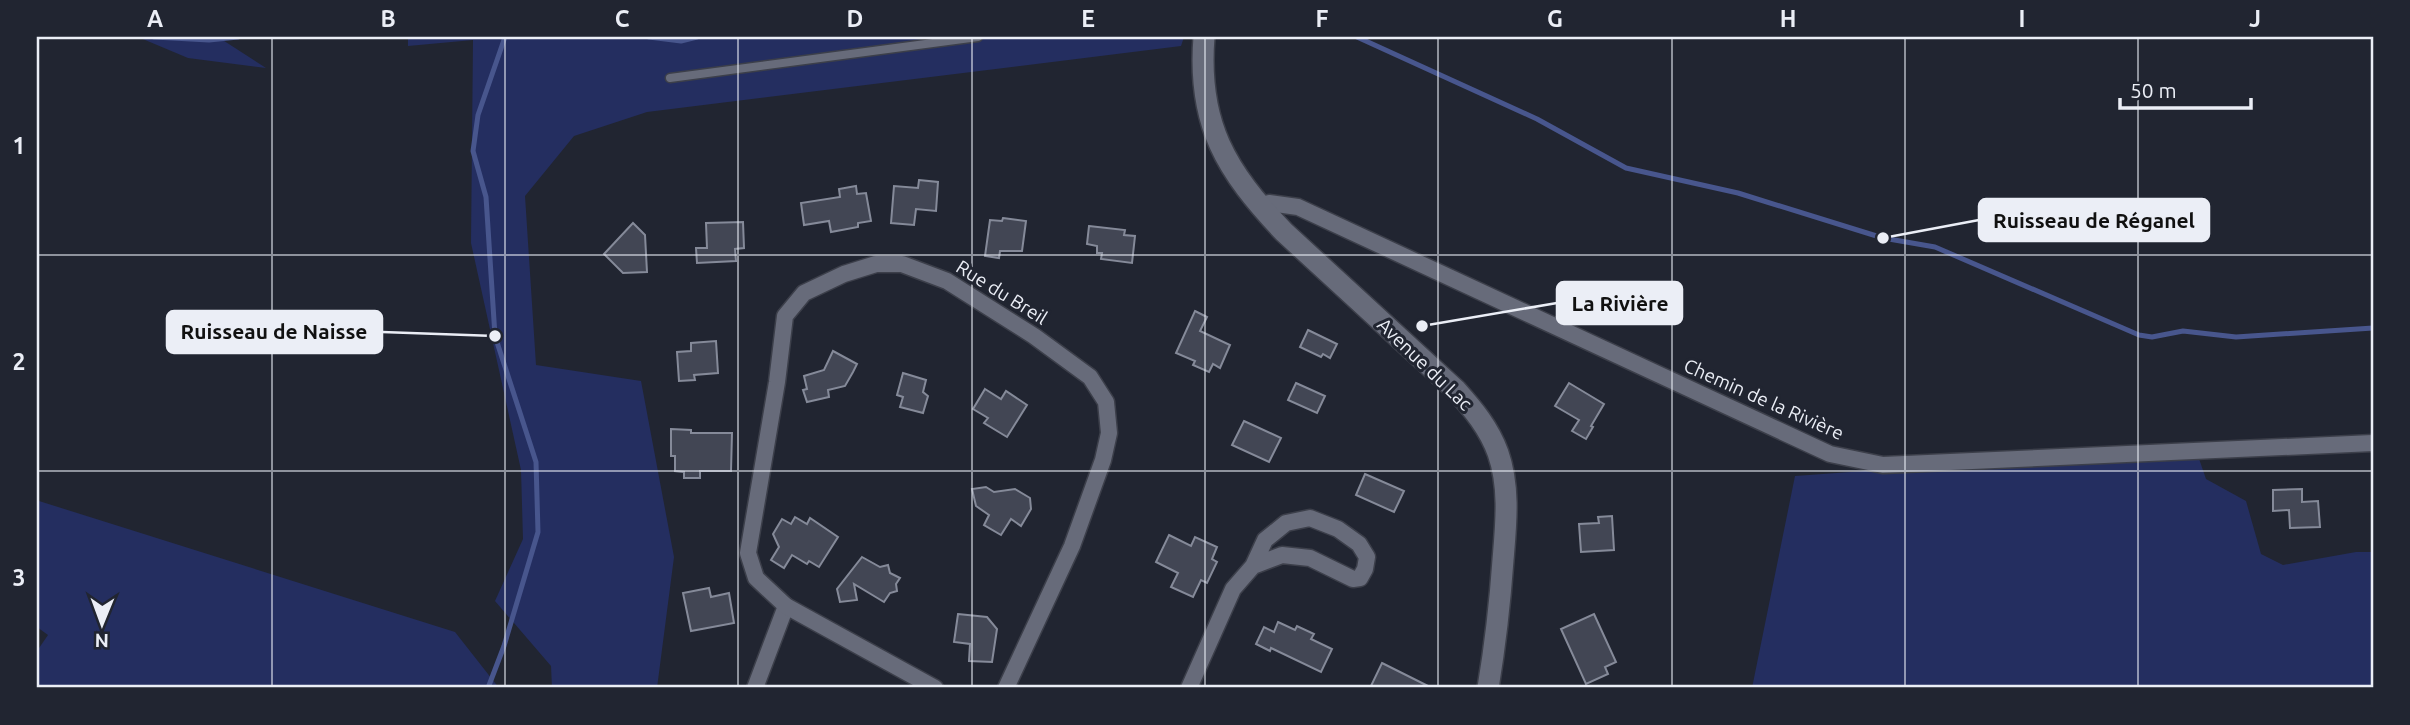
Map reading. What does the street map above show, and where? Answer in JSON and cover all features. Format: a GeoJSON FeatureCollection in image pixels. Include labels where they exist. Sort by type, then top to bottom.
{"type":"FeatureCollection","features":[{"type":"Feature","properties":{"kind":"street","name":"Avenue du Lac"},"geometry":{"type":"LineString","coordinates":[[1204,37],[1203,68],[1212,128],[1230,169],[1284,232],[1456,390],[1478,415],[1498,453],[1506,495],[1500,603],[1488,688]]}},
{"type":"Feature","properties":{"kind":"street","name":"Chemin de la Rivière"},"geometry":{"type":"LineString","coordinates":[[1260,207],[1269,203],[1298,207],[1830,454],[1866,463],[1897,464],[2373,443]]}},
{"type":"Feature","properties":{"kind":"street","name":"Rue du Breil"},"geometry":{"type":"LineString","coordinates":[[935,688],[786,606],[756,578],[748,552],[777,382],[785,316],[804,293],[844,274],[877,264],[902,264],[947,281],[1034,336],[1090,377],[1106,402],[1109,433],[1094,485],[1072,546],[1006,688]]}},
{"type":"Feature","properties":{"kind":"street"},"geometry":{"type":"LineString","coordinates":[[1189,688],[1233,589],[1253,566],[1265,540],[1286,523],[1310,519],[1338,530],[1359,544],[1367,557],[1360,578],[1353,579],[1310,558],[1282,555],[1253,566]]}},
{"type":"Feature","properties":{"kind":"street"},"geometry":{"type":"LineString","coordinates":[[755,688],[786,606]]}},
{"type":"Feature","properties":{"kind":"lane"},"geometry":{"type":"LineString","coordinates":[[670,78],[978,37]]}},
{"type":"Feature","properties":{"kind":"shaded area"},"geometry":{"type":"Polygon","coordinates":[[[138,37],[218,37],[266,68],[188,58],[138,37]]]}},
{"type":"Feature","properties":{"kind":"shaded area"},"geometry":{"type":"Polygon","coordinates":[[[408,37],[1184,37],[1181,46],[647,112],[574,136],[525,196],[536,365],[641,381],[674,557],[657,688],[552,688],[551,666],[495,601],[523,539],[521,470],[471,243],[473,40],[408,46],[408,37]]]}},
{"type":"Feature","properties":{"kind":"shaded area"},"geometry":{"type":"Polygon","coordinates":[[[2195,447],[2206,479],[2246,501],[2261,554],[2283,565],[2356,552],[2373,552],[2373,688],[1752,688],[1795,476],[2195,447]]]}},
{"type":"Feature","properties":{"kind":"shaded area"},"geometry":{"type":"Polygon","coordinates":[[[39,501],[455,632],[499,688],[37,688],[37,651],[48,635],[37,627],[39,501]]]}},
{"type":"Feature","properties":{"kind":"building"},"geometry":{"type":"Polygon","coordinates":[[[919,180],[938,182],[936,211],[916,209],[914,225],[891,223],[894,186],[918,188],[919,180]]]}},
{"type":"Feature","properties":{"kind":"building"},"geometry":{"type":"Polygon","coordinates":[[[856,186],[857,194],[866,193],[871,221],[858,223],[858,227],[831,232],[829,221],[804,225],[801,203],[840,197],[839,189],[856,186]]]}},
{"type":"Feature","properties":{"kind":"building"},"geometry":{"type":"Polygon","coordinates":[[[1003,218],[1026,221],[1022,251],[1000,251],[999,258],[985,256],[990,220],[1002,221],[1003,218]]]}},
{"type":"Feature","properties":{"kind":"building"},"geometry":{"type":"Polygon","coordinates":[[[743,222],[744,248],[735,249],[736,261],[697,263],[696,248],[707,248],[706,223],[743,222]]]}},
{"type":"Feature","properties":{"kind":"building"},"geometry":{"type":"Polygon","coordinates":[[[633,223],[645,235],[647,272],[623,273],[604,254],[633,223]]]}},
{"type":"Feature","properties":{"kind":"building"},"geometry":{"type":"Polygon","coordinates":[[[1089,226],[1125,230],[1124,235],[1135,236],[1132,263],[1101,259],[1102,253],[1097,253],[1097,246],[1087,244],[1089,226]]]}},
{"type":"Feature","properties":{"kind":"building"},"geometry":{"type":"Polygon","coordinates":[[[1195,311],[1207,317],[1200,331],[1230,345],[1220,368],[1213,364],[1209,372],[1193,365],[1195,361],[1176,353],[1195,311]]]}},
{"type":"Feature","properties":{"kind":"building"},"geometry":{"type":"Polygon","coordinates":[[[1308,330],[1337,344],[1330,358],[1323,354],[1321,357],[1300,347],[1308,330]]]}},
{"type":"Feature","properties":{"kind":"building"},"geometry":{"type":"Polygon","coordinates":[[[716,341],[718,373],[694,375],[695,380],[679,381],[677,352],[691,351],[691,343],[716,341]]]}},
{"type":"Feature","properties":{"kind":"building"},"geometry":{"type":"Polygon","coordinates":[[[833,351],[857,364],[853,372],[845,386],[828,390],[829,397],[807,402],[803,390],[807,389],[804,376],[824,370],[833,351]]]}},
{"type":"Feature","properties":{"kind":"building"},"geometry":{"type":"Polygon","coordinates":[[[903,373],[926,380],[923,392],[928,396],[923,413],[900,407],[903,397],[897,395],[903,373]]]}},
{"type":"Feature","properties":{"kind":"building"},"geometry":{"type":"Polygon","coordinates":[[[1296,383],[1325,396],[1317,413],[1288,400],[1296,383]]]}},
{"type":"Feature","properties":{"kind":"building"},"geometry":{"type":"Polygon","coordinates":[[[1569,383],[1604,404],[1586,439],[1572,431],[1579,420],[1555,406],[1569,383]]]}},
{"type":"Feature","properties":{"kind":"building"},"geometry":{"type":"Polygon","coordinates":[[[985,389],[1001,399],[1006,391],[1027,405],[1007,437],[984,423],[988,418],[973,409],[985,389]]]}},
{"type":"Feature","properties":{"kind":"building"},"geometry":{"type":"Polygon","coordinates":[[[1244,421],[1281,438],[1269,462],[1232,445],[1244,421]]]}},
{"type":"Feature","properties":{"kind":"building"},"geometry":{"type":"Polygon","coordinates":[[[671,429],[691,430],[691,433],[732,433],[731,471],[700,471],[700,478],[684,478],[684,472],[675,471],[675,456],[671,456],[671,429]]]}},
{"type":"Feature","properties":{"kind":"building"},"geometry":{"type":"Polygon","coordinates":[[[1365,474],[1404,491],[1394,512],[1356,495],[1365,474]]]}},
{"type":"Feature","properties":{"kind":"building"},"geometry":{"type":"Polygon","coordinates":[[[986,487],[994,492],[1015,489],[1030,498],[1031,509],[1021,526],[1011,519],[1001,535],[984,525],[989,515],[976,506],[972,489],[986,487]]]}},
{"type":"Feature","properties":{"kind":"building"},"geometry":{"type":"Polygon","coordinates":[[[2302,489],[2302,502],[2318,501],[2320,527],[2290,528],[2289,510],[2273,511],[2273,490],[2302,489]]]}},
{"type":"Feature","properties":{"kind":"building"},"geometry":{"type":"Polygon","coordinates":[[[1612,516],[1614,550],[1581,552],[1579,524],[1599,523],[1598,517],[1612,516]]]}},
{"type":"Feature","properties":{"kind":"building"},"geometry":{"type":"Polygon","coordinates":[[[795,517],[807,524],[810,518],[838,537],[819,567],[809,561],[807,564],[792,555],[784,568],[771,560],[779,547],[773,534],[782,519],[791,524],[795,517]]]}},
{"type":"Feature","properties":{"kind":"building"},"geometry":{"type":"Polygon","coordinates":[[[1169,535],[1191,546],[1195,537],[1217,547],[1212,559],[1217,562],[1207,583],[1201,580],[1193,597],[1171,587],[1178,573],[1156,562],[1169,535]]]}},
{"type":"Feature","properties":{"kind":"building"},"geometry":{"type":"Polygon","coordinates":[[[862,557],[880,567],[888,565],[890,573],[900,578],[896,584],[897,591],[890,593],[884,602],[854,584],[857,600],[840,602],[837,589],[862,557]]]}},
{"type":"Feature","properties":{"kind":"building"},"geometry":{"type":"Polygon","coordinates":[[[709,588],[711,597],[729,593],[734,623],[691,631],[683,593],[709,588]]]}},
{"type":"Feature","properties":{"kind":"building"},"geometry":{"type":"Polygon","coordinates":[[[958,614],[987,617],[997,629],[992,662],[969,661],[970,644],[954,642],[958,614]]]}},
{"type":"Feature","properties":{"kind":"building"},"geometry":{"type":"Polygon","coordinates":[[[1594,614],[1616,662],[1605,667],[1608,674],[1586,684],[1561,629],[1594,614]]]}},
{"type":"Feature","properties":{"kind":"building"},"geometry":{"type":"Polygon","coordinates":[[[1278,622],[1295,630],[1297,626],[1314,634],[1311,639],[1332,649],[1321,672],[1271,648],[1270,651],[1256,644],[1264,627],[1274,632],[1278,622]]]}},
{"type":"Feature","properties":{"kind":"building"},"geometry":{"type":"Polygon","coordinates":[[[1382,663],[1432,688],[1370,688],[1382,663]]]}},
{"type":"Feature","properties":{"kind":"waterway"},"geometry":{"type":"LineString","coordinates":[[154,37],[209,40],[238,37]]}},
{"type":"Feature","properties":{"kind":"waterway"},"geometry":{"type":"LineString","coordinates":[[488,688],[504,646],[538,532],[536,462],[495,336],[486,197],[473,151],[478,115],[505,37]]}},
{"type":"Feature","properties":{"kind":"waterway"},"geometry":{"type":"LineString","coordinates":[[649,37],[681,41],[697,37]]}},
{"type":"Feature","properties":{"kind":"waterway"},"geometry":{"type":"LineString","coordinates":[[1357,37],[1537,119],[1626,168],[1738,193],[1883,238],[1935,247],[2139,335],[2152,337],[2183,331],[2236,337],[2373,328]]}},
{"type":"Feature","properties":{"kind":"place","name":"Ruisseau de Réganel"},"geometry":{"type":"Point","coordinates":[1883,238]}},
{"type":"Feature","properties":{"kind":"place","name":"La Rivière"},"geometry":{"type":"Point","coordinates":[1422,326]}},
{"type":"Feature","properties":{"kind":"place","name":"Ruisseau de Naisse"},"geometry":{"type":"Point","coordinates":[495,336]}}]}
